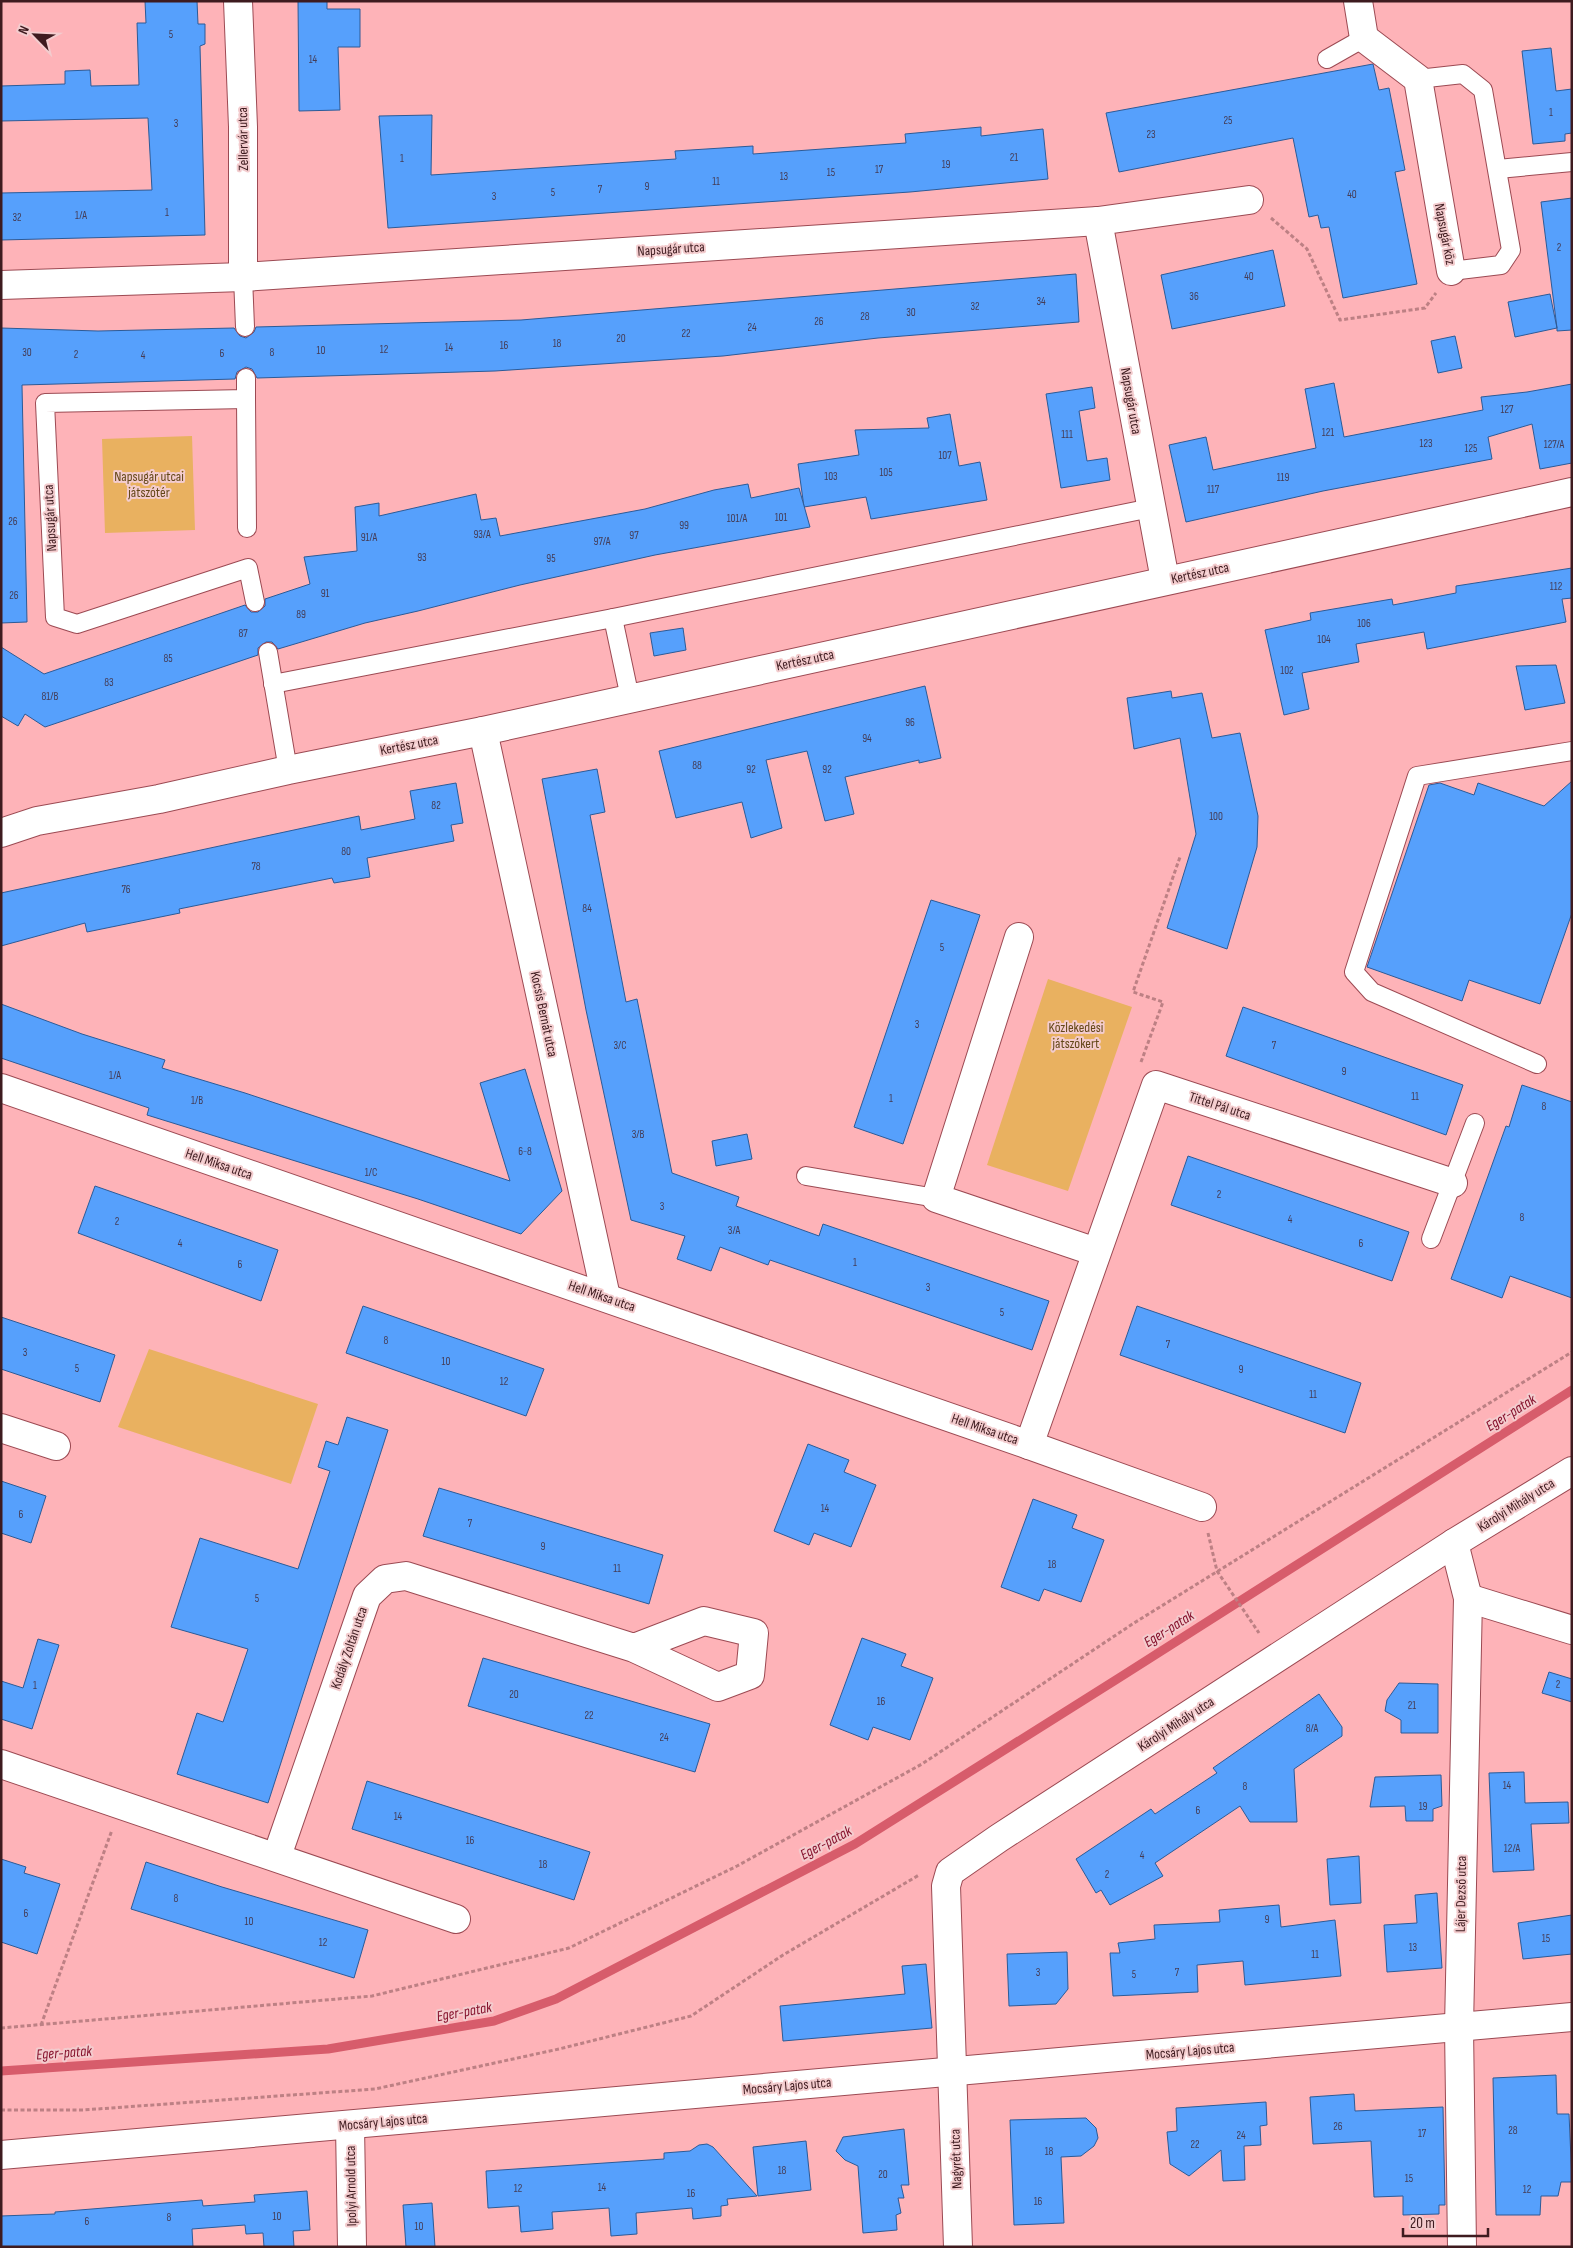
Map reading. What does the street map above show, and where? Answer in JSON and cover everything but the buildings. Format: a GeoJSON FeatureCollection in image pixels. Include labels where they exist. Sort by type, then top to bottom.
{"type":"FeatureCollection","features":[{"type":"Feature","properties":{"kind":"street","name":"Zellervár utca"},"geometry":{"type":"LineString","coordinates":[[238,1],[243,128],[243,277]]}},
{"type":"Feature","properties":{"kind":"street"},"geometry":{"type":"LineString","coordinates":[[1358,1],[1364,38],[1418,79]]}},
{"type":"Feature","properties":{"kind":"street","name":"Napsugár köz"},"geometry":{"type":"LineString","coordinates":[[1418,79],[1451,271]]}},
{"type":"Feature","properties":{"kind":"street","name":"Napsugár utca"},"geometry":{"type":"LineString","coordinates":[[1,285],[243,277],[1098,222],[1250,200]]}},
{"type":"Feature","properties":{"kind":"street","name":"Napsugár utca"},"geometry":{"type":"LineString","coordinates":[[1098,222],[1165,580]]}},
{"type":"Feature","properties":{"kind":"street","name":"Kertész utca"},"geometry":{"type":"LineString","coordinates":[[1,833],[37,821],[159,799],[288,770],[482,731],[1572,492]]}},
{"type":"Feature","properties":{"kind":"street","name":"Kocsis Bernát utca"},"geometry":{"type":"LineString","coordinates":[[482,731],[606,1298]]}},
{"type":"Feature","properties":{"kind":"street","name":"Kertész utca"},"geometry":{"type":"LineString","coordinates":[[1,819],[37,821]]}},
{"type":"Feature","properties":{"kind":"street"},"geometry":{"type":"LineString","coordinates":[[1019,937],[936,1198],[1096,1252]]}},
{"type":"Feature","properties":{"kind":"street"},"geometry":{"type":"LineString","coordinates":[[1030,1445],[1156,1085]]}},
{"type":"Feature","properties":{"kind":"street","name":"Tittel Pál utca"},"geometry":{"type":"LineString","coordinates":[[1156,1085],[1453,1183]]}},
{"type":"Feature","properties":{"kind":"street","name":"Hell Miksa utca"},"geometry":{"type":"LineString","coordinates":[[1,1088],[1030,1445],[1202,1507]]}},
{"type":"Feature","properties":{"kind":"street"},"geometry":{"type":"LineString","coordinates":[[1,1428],[56,1446]]}},
{"type":"Feature","properties":{"kind":"street","name":"Károlyi Mihály utca"},"geometry":{"type":"LineString","coordinates":[[950,1872],[1007,1832],[1454,1543],[1572,1471]]}},
{"type":"Feature","properties":{"kind":"street","name":"Lájer Dezső utca"},"geometry":{"type":"LineString","coordinates":[[1454,1543],[1468,1598],[1458,2027],[1462,2247]]}},
{"type":"Feature","properties":{"kind":"street","name":"Kodály Zoltán utca"},"geometry":{"type":"LineString","coordinates":[[277,1856],[367,1596],[385,1579],[406,1576],[634,1648]]}},
{"type":"Feature","properties":{"kind":"street"},"geometry":{"type":"LineString","coordinates":[[1468,1598],[1572,1630]]}},
{"type":"Feature","properties":{"kind":"street"},"geometry":{"type":"LineString","coordinates":[[1,1764],[277,1856],[456,1919]]}},
{"type":"Feature","properties":{"kind":"street"},"geometry":{"type":"LineString","coordinates":[[950,1872],[946,1886],[953,2072]]}},
{"type":"Feature","properties":{"kind":"street","name":"Mocsáry Lajos utca"},"geometry":{"type":"LineString","coordinates":[[1,2155],[1572,2017]]}},
{"type":"Feature","properties":{"kind":"street","name":"Nagyrét utca"},"geometry":{"type":"LineString","coordinates":[[953,2072],[958,2247]]}},
{"type":"Feature","properties":{"kind":"street","name":"Ipolyi Arnold utca"},"geometry":{"type":"LineString","coordinates":[[350,2125],[352,2247]]}},
{"type":"Feature","properties":{"kind":"lane"},"geometry":{"type":"LineString","coordinates":[[1327,59],[1364,38]]}},
{"type":"Feature","properties":{"kind":"lane","name":"Napsugár köz"},"geometry":{"type":"LineString","coordinates":[[1418,79],[1463,74],[1483,90],[1498,169],[1511,250],[1501,265],[1451,271]]}},
{"type":"Feature","properties":{"kind":"lane"},"geometry":{"type":"LineString","coordinates":[[1498,169],[1572,162]]}},
{"type":"Feature","properties":{"kind":"lane"},"geometry":{"type":"LineString","coordinates":[[243,277],[245,327]]}},
{"type":"Feature","properties":{"kind":"lane"},"geometry":{"type":"LineString","coordinates":[[246,378],[248,528]]}},
{"type":"Feature","properties":{"kind":"lane","name":"Napsugár utca"},"geometry":{"type":"LineString","coordinates":[[246,399],[44,403],[55,617],[77,624],[248,568],[255,602]]}},
{"type":"Feature","properties":{"kind":"lane"},"geometry":{"type":"LineString","coordinates":[[273,684],[613,618],[1151,508]]}},
{"type":"Feature","properties":{"kind":"lane"},"geometry":{"type":"LineString","coordinates":[[613,618],[630,698]]}},
{"type":"Feature","properties":{"kind":"lane"},"geometry":{"type":"LineString","coordinates":[[268,652],[288,770]]}},
{"type":"Feature","properties":{"kind":"lane"},"geometry":{"type":"LineString","coordinates":[[1537,1064],[1372,992],[1354,972],[1417,776],[1572,751]]}},
{"type":"Feature","properties":{"kind":"lane"},"geometry":{"type":"LineString","coordinates":[[1432,1238],[1474,1123]]}},
{"type":"Feature","properties":{"kind":"lane"},"geometry":{"type":"LineString","coordinates":[[806,1176],[936,1198]]}},
{"type":"Feature","properties":{"kind":"path"},"geometry":{"type":"LineString","coordinates":[[1250,200],[1307,249],[1340,320],[1426,308],[1451,271]]}},
{"type":"Feature","properties":{"kind":"path"},"geometry":{"type":"LineString","coordinates":[[1156,1085],[1135,1079],[1163,1002],[1133,992],[1180,857]]}},
{"type":"Feature","properties":{"kind":"path"},"geometry":{"type":"LineString","coordinates":[[1,2028],[372,1996],[569,1948],[737,1866],[922,1764],[1134,1622],[1572,1352]]}},
{"type":"Feature","properties":{"kind":"path"},"geometry":{"type":"LineString","coordinates":[[1202,1507],[1217,1571],[1260,1633]]}},
{"type":"Feature","properties":{"kind":"path"},"geometry":{"type":"LineString","coordinates":[[41,2025],[121,1804]]}},
{"type":"Feature","properties":{"kind":"path"},"geometry":{"type":"LineString","coordinates":[[1,2110],[83,2110],[375,2089],[559,2049],[653,2026],[691,2016],[783,1955],[928,1869],[950,1872]]}},
{"type":"Feature","properties":{"kind":"green space","name":"Napsugár utcai játszótér"},"geometry":{"type":"Polygon","coordinates":[[[192,436],[195,530],[105,533],[102,439],[192,436]]]}},
{"type":"Feature","properties":{"kind":"green space","name":"Közlekedési játszókert"},"geometry":{"type":"Polygon","coordinates":[[[1048,979],[1132,1007],[1068,1191],[987,1165],[1048,979]]]}},
{"type":"Feature","properties":{"kind":"green space"},"geometry":{"type":"Polygon","coordinates":[[[149,1349],[318,1404],[291,1484],[118,1427],[149,1349]]]}},
{"type":"Feature","properties":{"kind":"waterway","name":"Eger-patak"},"geometry":{"type":"LineString","coordinates":[[1,2071],[328,2049],[494,2021],[556,1999],[855,1844],[1572,1390]]}}]}
